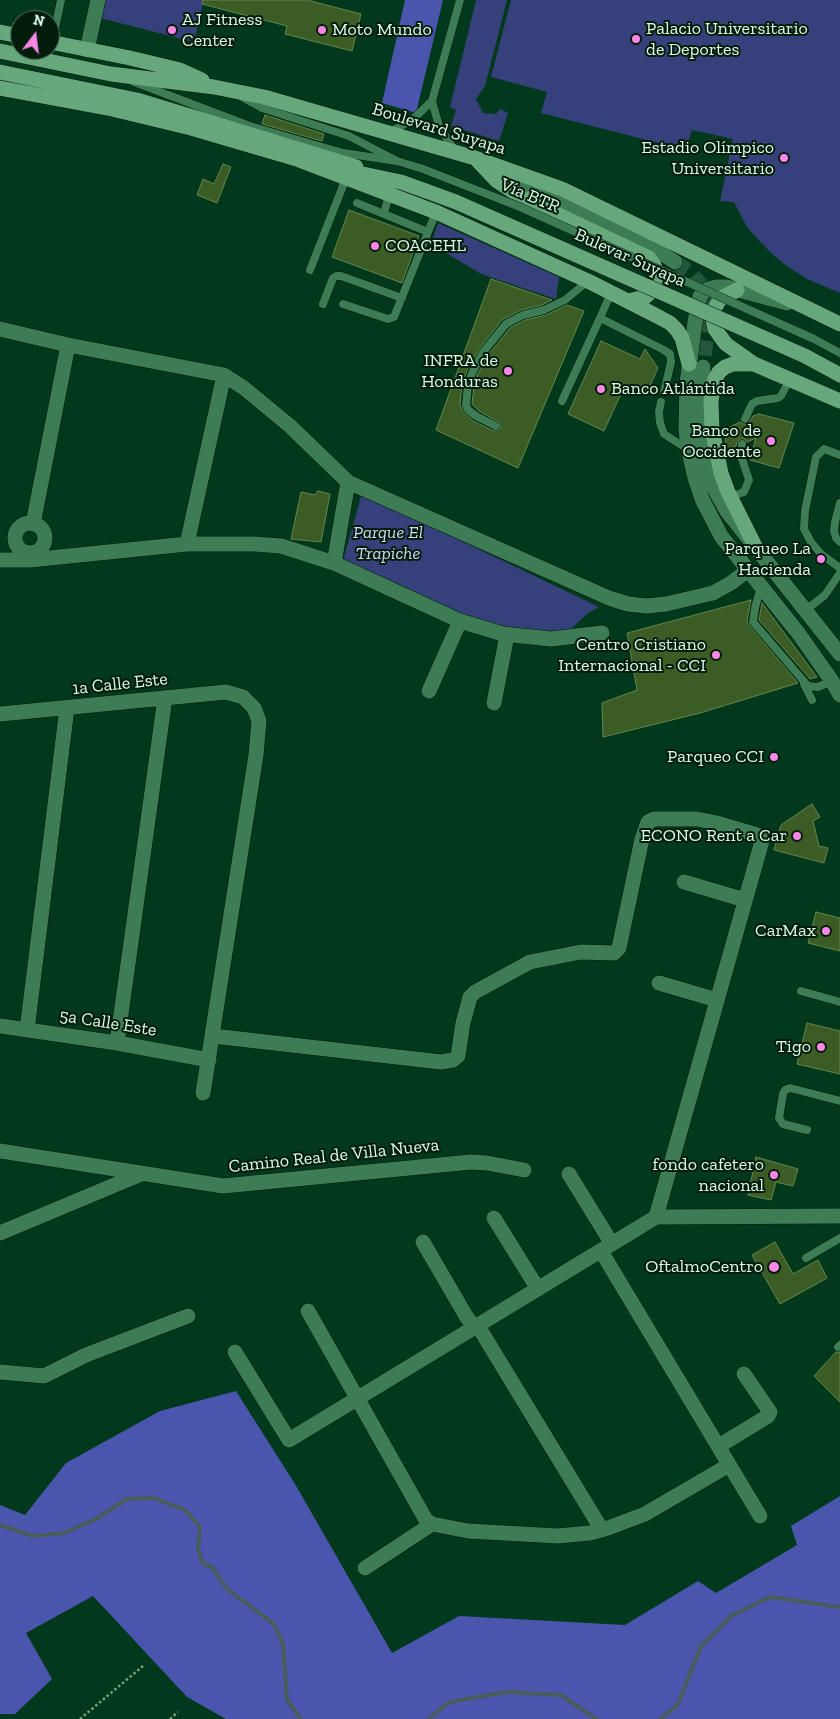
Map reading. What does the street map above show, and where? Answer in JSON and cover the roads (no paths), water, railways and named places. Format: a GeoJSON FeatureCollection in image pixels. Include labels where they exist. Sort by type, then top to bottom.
{"type":"FeatureCollection","features":[{"type":"Feature","properties":{"kind":"main road"},"geometry":{"type":"LineString","coordinates":[[60,44],[180,70],[214,87]]}},
{"type":"Feature","properties":{"kind":"main road","name":"Boulevard Suyapa"},"geometry":{"type":"LineString","coordinates":[[0,52],[111,74],[214,87],[264,97],[475,158],[562,190],[840,324]]}},
{"type":"Feature","properties":{"kind":"main road"},"geometry":{"type":"LineString","coordinates":[[0,72],[137,100],[401,182]]}},
{"type":"Feature","properties":{"kind":"main road"},"geometry":{"type":"LineString","coordinates":[[0,88],[112,109],[191,128],[299,160],[401,182]]}},
{"type":"Feature","properties":{"kind":"main road"},"geometry":{"type":"LineString","coordinates":[[475,158],[497,181],[522,198],[649,258],[657,274],[656,283],[652,291],[645,297],[628,301]]}},
{"type":"Feature","properties":{"kind":"main road"},"geometry":{"type":"LineString","coordinates":[[299,160],[436,212],[628,301],[670,323],[682,338],[696,365]]}},
{"type":"Feature","properties":{"kind":"main road","name":"Bulevar Suyapa"},"geometry":{"type":"LineString","coordinates":[[401,182],[465,206],[805,356],[840,375]]}},
{"type":"Feature","properties":{"kind":"main road"},"geometry":{"type":"LineString","coordinates":[[737,290],[720,299],[713,311],[715,329],[726,344],[754,364],[840,401]]}},
{"type":"Feature","properties":{"kind":"main road"},"geometry":{"type":"LineString","coordinates":[[754,364],[733,364],[719,372],[715,379],[711,401],[715,451],[730,497],[756,548]]}},
{"type":"Feature","properties":{"kind":"street"},"geometry":{"type":"LineString","coordinates":[[83,49],[89,0]]}},
{"type":"Feature","properties":{"kind":"street"},"geometry":{"type":"LineString","coordinates":[[83,49],[98,0]]}},
{"type":"Feature","properties":{"kind":"street"},"geometry":{"type":"LineString","coordinates":[[499,167],[544,197],[658,251],[675,262]]}},
{"type":"Feature","properties":{"kind":"street"},"geometry":{"type":"LineString","coordinates":[[812,310],[716,286],[706,290],[700,296],[696,365],[698,424],[707,470],[726,510],[840,655]]}},
{"type":"Feature","properties":{"kind":"street"},"geometry":{"type":"LineString","coordinates":[[0,329],[68,345],[224,375],[244,388],[282,420],[348,482],[609,598],[628,604],[647,606],[666,604],[713,593],[731,583],[748,570],[758,569],[764,571],[770,576],[811,629],[840,655]]}},
{"type":"Feature","properties":{"kind":"street"},"geometry":{"type":"LineString","coordinates":[[33,524],[68,345]]}},
{"type":"Feature","properties":{"kind":"street"},"geometry":{"type":"LineString","coordinates":[[696,365],[686,411],[688,447],[702,499],[721,536],[799,634],[840,695]]}},
{"type":"Feature","properties":{"kind":"street"},"geometry":{"type":"LineString","coordinates":[[187,544],[224,375]]}},
{"type":"Feature","properties":{"kind":"street"},"geometry":{"type":"LineString","coordinates":[[334,563],[348,482]]}},
{"type":"Feature","properties":{"kind":"street"},"geometry":{"type":"LineString","coordinates":[[33,524],[42,528],[46,537],[43,546],[30,557],[21,550],[15,537],[16,532],[23,525],[33,524]]}},
{"type":"Feature","properties":{"kind":"street"},"geometry":{"type":"LineString","coordinates":[[0,560],[187,544],[281,546],[334,563],[460,621],[507,635],[551,639],[602,633]]}},
{"type":"Feature","properties":{"kind":"street"},"geometry":{"type":"LineString","coordinates":[[429,691],[460,621]]}},
{"type":"Feature","properties":{"kind":"street"},"geometry":{"type":"LineString","coordinates":[[494,704],[507,635]]}},
{"type":"Feature","properties":{"kind":"street","name":"1a Calle Este"},"geometry":{"type":"LineString","coordinates":[[0,714],[226,692],[243,697],[254,708],[259,722],[256,755],[213,1036]]}},
{"type":"Feature","properties":{"kind":"street"},"geometry":{"type":"LineString","coordinates":[[117,1043],[165,698]]}},
{"type":"Feature","properties":{"kind":"street"},"geometry":{"type":"LineString","coordinates":[[27,1030],[67,708]]}},
{"type":"Feature","properties":{"kind":"street"},"geometry":{"type":"LineString","coordinates":[[203,1093],[213,1036],[441,1062],[453,1060],[458,1056],[463,1023],[470,997],[475,992],[530,962],[581,952],[614,953],[619,948],[643,833],[648,822],[654,819],[697,819],[741,829],[761,837],[762,841],[656,1217]]}},
{"type":"Feature","properties":{"kind":"street"},"geometry":{"type":"LineString","coordinates":[[684,882],[745,900]]}},
{"type":"Feature","properties":{"kind":"street"},"geometry":{"type":"LineString","coordinates":[[659,983],[717,1000]]}},
{"type":"Feature","properties":{"kind":"street","name":"5a Calle Este"},"geometry":{"type":"LineString","coordinates":[[0,1026],[117,1043],[209,1060]]}},
{"type":"Feature","properties":{"kind":"street","name":"Camino Real de Villa Nueva"},"geometry":{"type":"LineString","coordinates":[[0,1151],[216,1186],[471,1162],[524,1170]]}},
{"type":"Feature","properties":{"kind":"street"},"geometry":{"type":"LineString","coordinates":[[0,1233],[141,1174]]}},
{"type":"Feature","properties":{"kind":"street"},"geometry":{"type":"LineString","coordinates":[[569,1174],[606,1248],[760,1516]]}},
{"type":"Feature","properties":{"kind":"street"},"geometry":{"type":"LineString","coordinates":[[235,1352],[289,1440],[358,1400],[656,1217],[840,1216]]}},
{"type":"Feature","properties":{"kind":"street"},"geometry":{"type":"LineString","coordinates":[[494,1218],[538,1289]]}},
{"type":"Feature","properties":{"kind":"street"},"geometry":{"type":"LineString","coordinates":[[423,1242],[466,1316],[477,1327],[602,1530]]}},
{"type":"Feature","properties":{"kind":"street"},"geometry":{"type":"LineString","coordinates":[[308,1311],[426,1520],[432,1524],[468,1531],[558,1536],[602,1530],[644,1514],[729,1464]]}},
{"type":"Feature","properties":{"kind":"street"},"geometry":{"type":"LineString","coordinates":[[0,1372],[44,1376],[86,1354],[188,1316]]}},
{"type":"Feature","properties":{"kind":"street"},"geometry":{"type":"LineString","coordinates":[[719,1446],[768,1416],[770,1412],[744,1374]]}},
{"type":"Feature","properties":{"kind":"street"},"geometry":{"type":"LineString","coordinates":[[366,1568],[432,1524]]}},
{"type":"Feature","properties":{"kind":"lane"},"geometry":{"type":"LineString","coordinates":[[390,132],[412,120],[432,101],[460,0]]}},
{"type":"Feature","properties":{"kind":"lane","name":"Vía BTR"},"geometry":{"type":"LineString","coordinates":[[111,74],[250,126],[343,153],[397,161],[423,169],[529,211],[814,339],[840,353]]}},
{"type":"Feature","properties":{"kind":"lane","name":"Vía BTR"},"geometry":{"type":"LineString","coordinates":[[230,90],[262,108],[349,136],[397,161]]}},
{"type":"Feature","properties":{"kind":"lane"},"geometry":{"type":"LineString","coordinates":[[432,101],[439,126],[456,152]]}},
{"type":"Feature","properties":{"kind":"lane"},"geometry":{"type":"LineString","coordinates":[[310,270],[346,178]]}},
{"type":"Feature","properties":{"kind":"lane"},"geometry":{"type":"LineString","coordinates":[[384,213],[390,195]]}},
{"type":"Feature","properties":{"kind":"lane"},"geometry":{"type":"LineString","coordinates":[[357,203],[428,232]]}},
{"type":"Feature","properties":{"kind":"lane"},"geometry":{"type":"LineString","coordinates":[[343,304],[391,319],[394,317],[436,212]]}},
{"type":"Feature","properties":{"kind":"lane"},"geometry":{"type":"LineString","coordinates":[[323,304],[336,276],[341,276],[402,298]]}},
{"type":"Feature","properties":{"kind":"lane"},"geometry":{"type":"LineString","coordinates":[[496,426],[476,416],[468,410],[466,405],[468,385],[484,350],[506,324],[523,315],[544,310],[564,300],[588,281]]}},
{"type":"Feature","properties":{"kind":"lane"},"geometry":{"type":"LineString","coordinates":[[562,401],[611,293]]}},
{"type":"Feature","properties":{"kind":"lane"},"geometry":{"type":"LineString","coordinates":[[600,318],[670,354],[671,362],[664,392]]}},
{"type":"Feature","properties":{"kind":"lane"},"geometry":{"type":"LineString","coordinates":[[745,420],[752,404],[757,401],[778,398],[790,379]]}},
{"type":"Feature","properties":{"kind":"lane"},"geometry":{"type":"LineString","coordinates":[[661,402],[659,412],[660,423],[664,434],[681,445],[688,447]]}},
{"type":"Feature","properties":{"kind":"lane"},"geometry":{"type":"LineString","coordinates":[[730,497],[744,492],[748,486],[749,480],[742,459],[742,444]]}},
{"type":"Feature","properties":{"kind":"lane"},"geometry":{"type":"LineString","coordinates":[[840,455],[824,449],[816,457],[805,510],[804,528],[810,542],[821,554],[840,568]]}},
{"type":"Feature","properties":{"kind":"lane"},"geometry":{"type":"LineString","coordinates":[[840,503],[834,531],[836,538],[840,542]]}},
{"type":"Feature","properties":{"kind":"lane"},"geometry":{"type":"LineString","coordinates":[[806,610],[825,594],[840,573]]}},
{"type":"Feature","properties":{"kind":"lane"},"geometry":{"type":"LineString","coordinates":[[761,586],[754,608],[753,622],[808,686],[818,688],[832,681]]}},
{"type":"Feature","properties":{"kind":"lane"},"geometry":{"type":"LineString","coordinates":[[803,682],[812,700]]}},
{"type":"Feature","properties":{"kind":"lane"},"geometry":{"type":"LineString","coordinates":[[801,992],[840,1002]]}},
{"type":"Feature","properties":{"kind":"lane"},"geometry":{"type":"LineString","coordinates":[[807,1130],[783,1124],[779,1118],[785,1090],[790,1088],[840,1101]]}},
{"type":"Feature","properties":{"kind":"lane"},"geometry":{"type":"LineString","coordinates":[[806,1258],[840,1238]]}},
{"type":"Feature","properties":{"kind":"waterway"},"geometry":{"type":"LineString","coordinates":[[0,1525],[33,1536],[64,1533],[96,1519],[127,1499],[154,1498],[185,1510],[200,1527],[198,1550],[203,1563],[213,1568],[227,1589],[274,1624],[283,1644],[287,1700],[301,1719]]}},
{"type":"Feature","properties":{"kind":"waterway"},"geometry":{"type":"LineString","coordinates":[[661,1719],[678,1704],[701,1646],[731,1616],[770,1597],[840,1607]]}},
{"type":"Feature","properties":{"kind":"waterway"},"geometry":{"type":"LineString","coordinates":[[429,1719],[449,1702],[507,1692],[561,1695],[596,1719]]}},
{"type":"Feature","properties":{"kind":"tunnel"},"geometry":{"type":"LineString","coordinates":[[675,262],[691,273],[702,286],[707,301],[708,322],[703,367]]}},
{"type":"Feature","properties":{"kind":"place","name":"AJ Fitness Center"},"geometry":{"type":"Point","coordinates":[172,30]}},
{"type":"Feature","properties":{"kind":"place","name":"Moto Mundo"},"geometry":{"type":"Point","coordinates":[322,30]}},
{"type":"Feature","properties":{"kind":"place","name":"Palacio Universitario de Deportes"},"geometry":{"type":"Point","coordinates":[636,39]}},
{"type":"Feature","properties":{"kind":"place","name":"Estadio Olímpico Universitario"},"geometry":{"type":"Point","coordinates":[784,158]}},
{"type":"Feature","properties":{"kind":"place","name":"COACEHL"},"geometry":{"type":"Point","coordinates":[375,246]}},
{"type":"Feature","properties":{"kind":"place","name":"INFRA de Honduras"},"geometry":{"type":"Point","coordinates":[508,371]}},
{"type":"Feature","properties":{"kind":"place","name":"Banco Atlántida"},"geometry":{"type":"Point","coordinates":[601,389]}},
{"type":"Feature","properties":{"kind":"place","name":"Banco de Occidente"},"geometry":{"type":"Point","coordinates":[771,441]}},
{"type":"Feature","properties":{"kind":"place","name":"Parqueo La Hacienda"},"geometry":{"type":"Point","coordinates":[821,559]}},
{"type":"Feature","properties":{"kind":"place","name":"Centro Cristiano Internacional - CCI"},"geometry":{"type":"Point","coordinates":[716,655]}},
{"type":"Feature","properties":{"kind":"place","name":"Parqueo CCI"},"geometry":{"type":"Point","coordinates":[774,757]}},
{"type":"Feature","properties":{"kind":"place","name":"ECONO Rent a Car"},"geometry":{"type":"Point","coordinates":[797,836]}},
{"type":"Feature","properties":{"kind":"place","name":"CarMax"},"geometry":{"type":"Point","coordinates":[826,931]}},
{"type":"Feature","properties":{"kind":"place","name":"Tigo"},"geometry":{"type":"Point","coordinates":[821,1047]}},
{"type":"Feature","properties":{"kind":"place","name":"fondo cafetero nacional"},"geometry":{"type":"Point","coordinates":[774,1175]}},
{"type":"Feature","properties":{"kind":"place","name":"OftalmoCentro"},"geometry":{"type":"Point","coordinates":[774,1267]}},
{"type":"Feature","properties":{"kind":"park label","name":"Parque El Trapiche"},"geometry":{"type":"Point","coordinates":[388,543]}}]}
